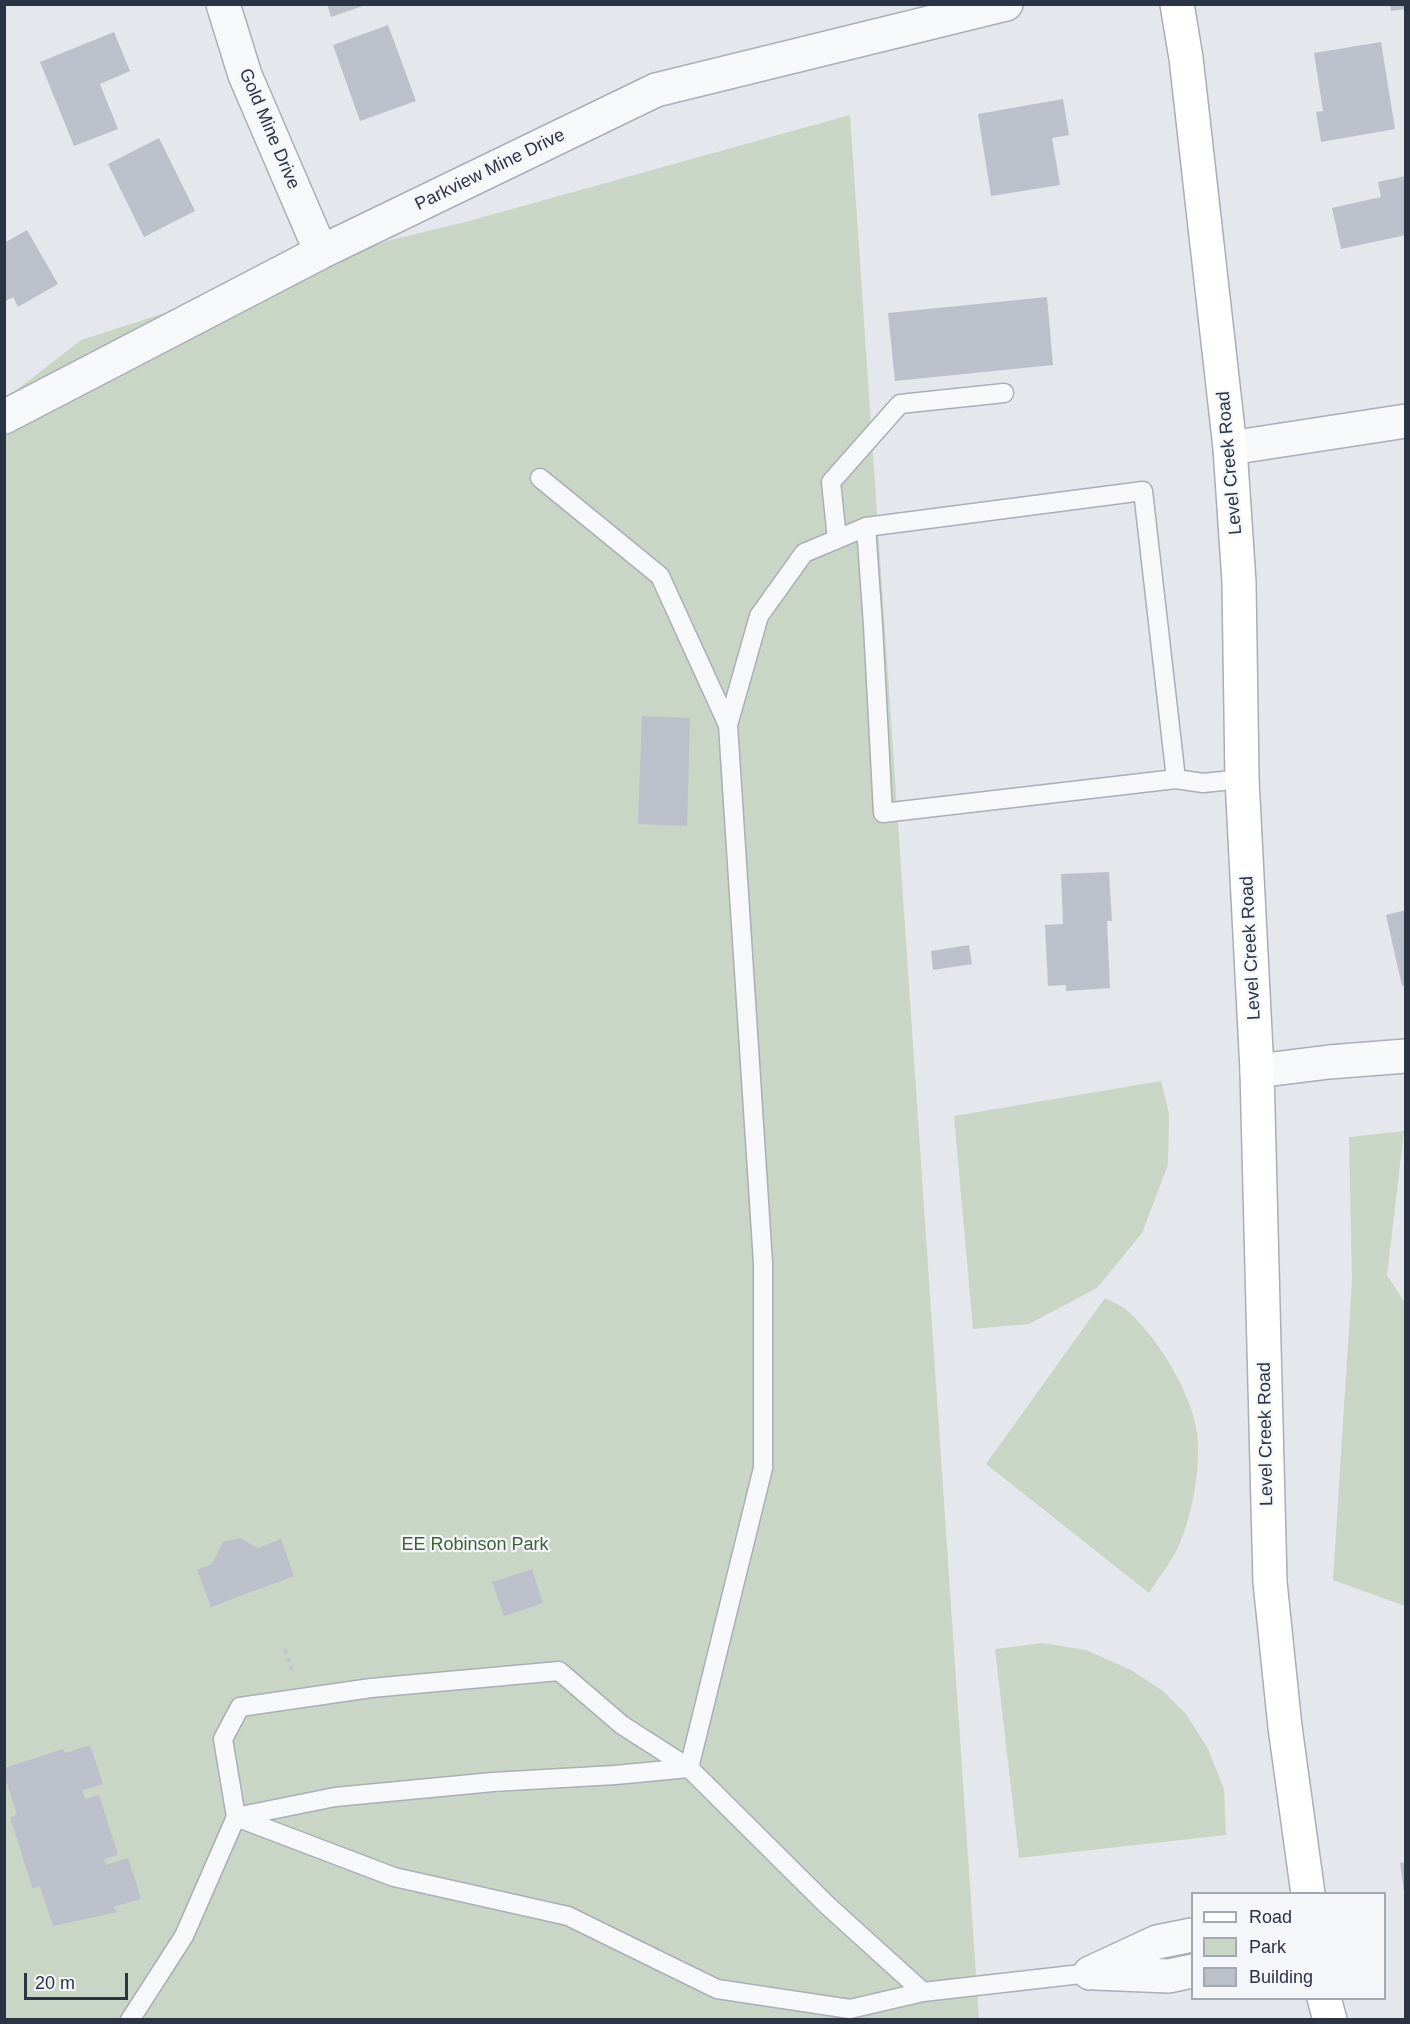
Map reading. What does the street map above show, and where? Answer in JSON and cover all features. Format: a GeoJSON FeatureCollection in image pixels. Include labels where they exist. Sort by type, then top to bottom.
{"type":"FeatureCollection","features":[{"type":"Feature","properties":{"kind":"street","name":"Gold Mine Drive"},"geometry":{"type":"LineString","coordinates":[[223,4],[245,75],[321,252]]}},
{"type":"Feature","properties":{"kind":"street","name":"Parkview Mine Drive"},"geometry":{"type":"LineString","coordinates":[[4,417],[321,252],[656,90],[1006,4]]}},
{"type":"Feature","properties":{"kind":"street","name":"Level Creek Road"},"geometry":{"type":"LineString","coordinates":[[1177,4],[1186,58],[1230,448],[1239,582],[1242,778],[1257,1071],[1270,1582],[1284,1727],[1308,1892]]}},
{"type":"Feature","properties":{"kind":"street"},"geometry":{"type":"LineString","coordinates":[[1230,448],[1406,421]]}},
{"type":"Feature","properties":{"kind":"street"},"geometry":{"type":"LineString","coordinates":[[1257,1071],[1406,1056]]}},
{"type":"Feature","properties":{"kind":"street"},"geometry":{"type":"LineString","coordinates":[[1090,1973],[1157,1941],[1191,1935]]}},
{"type":"Feature","properties":{"kind":"street"},"geometry":{"type":"LineString","coordinates":[[1090,1973],[1169,1976],[1191,1971]]}},
{"type":"Feature","properties":{"kind":"street"},"geometry":{"type":"LineString","coordinates":[[1325,2000],[1330,2019]]}},
{"type":"Feature","properties":{"kind":"lane"},"geometry":{"type":"LineString","coordinates":[[837,539],[831,482],[900,404],[1004,393]]}},
{"type":"Feature","properties":{"kind":"lane"},"geometry":{"type":"LineString","coordinates":[[540,478],[660,576],[728,724]]}},
{"type":"Feature","properties":{"kind":"lane"},"geometry":{"type":"LineString","coordinates":[[689,1768],[763,1468],[763,1263],[728,724],[759,616],[804,553],[866,527],[1143,491],[1176,779]]}},
{"type":"Feature","properties":{"kind":"lane"},"geometry":{"type":"LineString","coordinates":[[866,527],[884,813],[1176,779],[1203,783],[1242,778]]}},
{"type":"Feature","properties":{"kind":"lane"},"geometry":{"type":"LineString","coordinates":[[130,2019],[184,1936],[236,1817],[223,1739],[240,1707],[371,1688],[558,1671],[622,1725],[689,1768],[828,1906],[923,1992]]}},
{"type":"Feature","properties":{"kind":"lane"},"geometry":{"type":"LineString","coordinates":[[236,1817],[335,1797],[493,1782],[689,1768]]}},
{"type":"Feature","properties":{"kind":"lane"},"geometry":{"type":"LineString","coordinates":[[236,1817],[394,1877],[568,1916],[717,1989],[850,2009],[923,1992],[1090,1973]]}},
{"type":"Feature","properties":{"kind":"green space","name":"EE Robinson Park"},"geometry":{"type":"Polygon","coordinates":[[[850,115],[979,2019],[5,2019],[5,399],[81,340],[391,240],[469,221],[850,115]]]}},
{"type":"Feature","properties":{"kind":"green space"},"geometry":{"type":"Polygon","coordinates":[[[1161,1081],[1169,1113],[1168,1165],[1142,1233],[1097,1288],[1029,1324],[973,1329],[954,1116],[1161,1081]]]}},
{"type":"Feature","properties":{"kind":"green space"},"geometry":{"type":"Polygon","coordinates":[[[1404,1131],[1387,1275],[1405,1303],[1405,1606],[1333,1580],[1352,1281],[1349,1137],[1404,1131]]]}},
{"type":"Feature","properties":{"kind":"green space"},"geometry":{"type":"Polygon","coordinates":[[[1105,1298],[1129,1312],[1153,1339],[1175,1372],[1196,1427],[1197,1468],[1188,1520],[1177,1549],[1149,1593],[986,1464],[1105,1298]]]}},
{"type":"Feature","properties":{"kind":"green space"},"geometry":{"type":"Polygon","coordinates":[[[1042,1643],[1086,1650],[1131,1670],[1163,1691],[1186,1714],[1208,1749],[1224,1789],[1226,1835],[1019,1858],[995,1649],[1042,1643]]]}},
{"type":"Feature","properties":{"kind":"building"},"geometry":{"type":"Polygon","coordinates":[[[327,4],[366,4],[366,5],[331,17],[327,4]]]}},
{"type":"Feature","properties":{"kind":"building"},"geometry":{"type":"Polygon","coordinates":[[[1390,4],[1406,4],[1406,9],[1391,11],[1390,4]]]}},
{"type":"Feature","properties":{"kind":"building"},"geometry":{"type":"Polygon","coordinates":[[[388,25],[416,101],[360,121],[333,45],[388,25]]]}},
{"type":"Feature","properties":{"kind":"building"},"geometry":{"type":"Polygon","coordinates":[[[114,32],[130,71],[100,84],[118,129],[74,146],[40,62],[114,32]]]}},
{"type":"Feature","properties":{"kind":"building"},"geometry":{"type":"Polygon","coordinates":[[[1381,42],[1395,129],[1321,142],[1316,112],[1323,111],[1314,53],[1381,42]]]}},
{"type":"Feature","properties":{"kind":"building"},"geometry":{"type":"Polygon","coordinates":[[[1063,99],[1069,135],[1052,138],[1060,185],[991,196],[978,114],[1063,99]]]}},
{"type":"Feature","properties":{"kind":"building"},"geometry":{"type":"Polygon","coordinates":[[[159,138],[195,211],[144,237],[108,164],[159,138]]]}},
{"type":"Feature","properties":{"kind":"building"},"geometry":{"type":"Polygon","coordinates":[[[1406,176],[1406,235],[1341,249],[1332,208],[1381,197],[1378,182],[1406,176]]]}},
{"type":"Feature","properties":{"kind":"building"},"geometry":{"type":"Polygon","coordinates":[[[27,230],[58,284],[18,307],[13,297],[4,302],[4,243],[27,230]]]}},
{"type":"Feature","properties":{"kind":"building"},"geometry":{"type":"Polygon","coordinates":[[[1047,297],[1053,365],[895,381],[888,313],[1047,297]]]}},
{"type":"Feature","properties":{"kind":"building"},"geometry":{"type":"Polygon","coordinates":[[[642,716],[690,718],[687,826],[638,824],[642,716]]]}},
{"type":"Feature","properties":{"kind":"building"},"geometry":{"type":"Polygon","coordinates":[[[1109,872],[1112,921],[1107,921],[1110,988],[1066,991],[1066,985],[1048,986],[1045,925],[1063,924],[1061,874],[1109,872]]]}},
{"type":"Feature","properties":{"kind":"building"},"geometry":{"type":"Polygon","coordinates":[[[1406,910],[1406,985],[1402,986],[1386,915],[1406,910]]]}},
{"type":"Feature","properties":{"kind":"building"},"geometry":{"type":"Polygon","coordinates":[[[969,945],[972,964],[933,970],[931,951],[969,945]]]}},
{"type":"Feature","properties":{"kind":"building"},"geometry":{"type":"Polygon","coordinates":[[[240,1538],[258,1548],[281,1539],[294,1576],[211,1607],[197,1570],[212,1564],[223,1542],[240,1538]]]}},
{"type":"Feature","properties":{"kind":"building"},"geometry":{"type":"Polygon","coordinates":[[[532,1569],[543,1603],[504,1616],[492,1582],[532,1569]]]}},
{"type":"Feature","properties":{"kind":"building"},"geometry":{"type":"Polygon","coordinates":[[[90,1745],[103,1784],[82,1790],[85,1799],[99,1795],[118,1855],[104,1859],[106,1865],[128,1858],[141,1899],[113,1907],[117,1912],[53,1926],[40,1886],[33,1889],[10,1817],[17,1815],[4,1768],[63,1749],[65,1753],[90,1745]]]}},
{"type":"Feature","properties":{"kind":"building"},"geometry":{"type":"Polygon","coordinates":[[[1406,1862],[1406,1892],[1404,1892],[1400,1863],[1406,1862]]]}}]}
